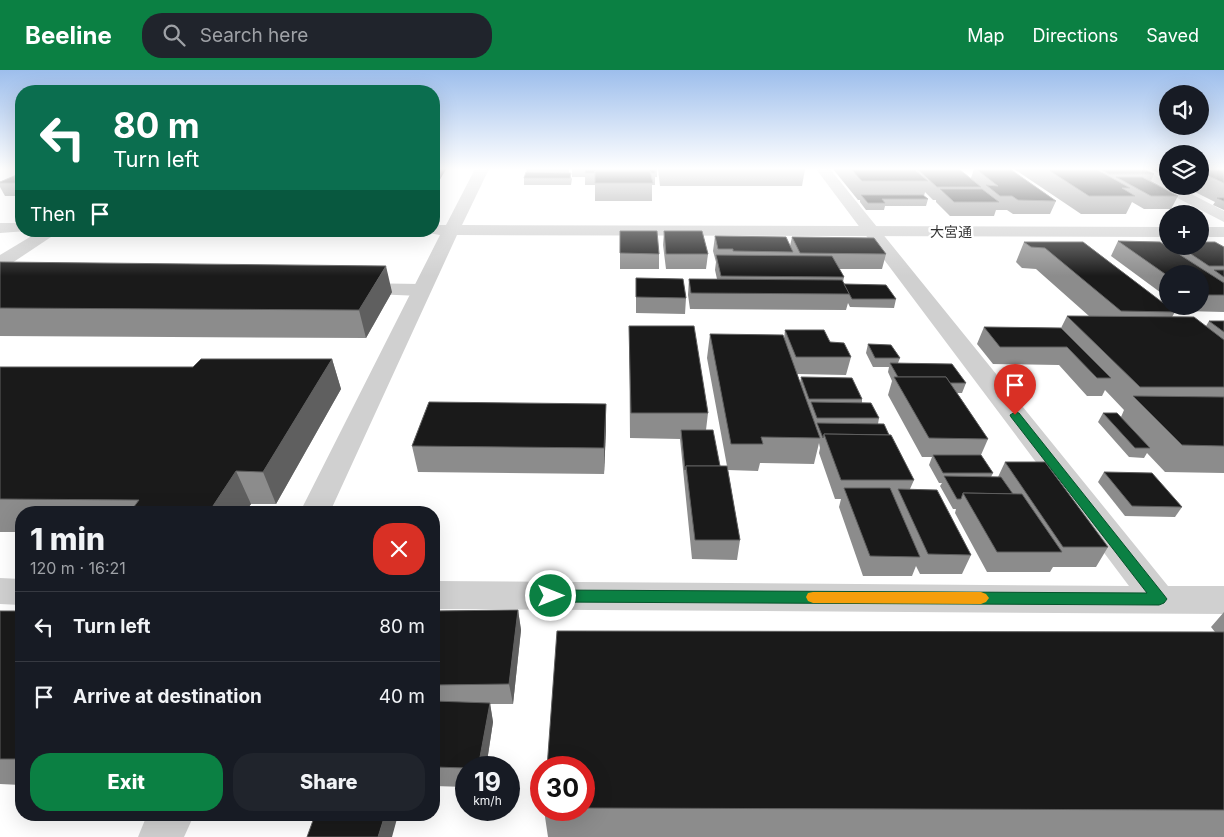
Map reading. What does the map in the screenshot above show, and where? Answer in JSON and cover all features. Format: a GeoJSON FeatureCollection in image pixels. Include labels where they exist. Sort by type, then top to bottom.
{"type":"FeatureCollection","features":[{"type":"Feature","properties":{"kind":"street"},"geometry":{"type":"LineString","coordinates":[[318,506],[420,290],[443,230],[459,205]]}},
{"type":"Feature","properties":{"kind":"street"},"geometry":{"type":"LineString","coordinates":[[851,205],[1159,599]]}},
{"type":"Feature","properties":{"kind":"street"},"geometry":{"type":"LineString","coordinates":[[1201,205],[1224,217]]}},
{"type":"Feature","properties":{"kind":"street"},"geometry":{"type":"LineString","coordinates":[[0,228],[15,228]]}},
{"type":"Feature","properties":{"kind":"street","name":"大宮通"},"geometry":{"type":"LineString","coordinates":[[443,230],[1159,232]]}},
{"type":"Feature","properties":{"kind":"street"},"geometry":{"type":"LineString","coordinates":[[1209,232],[1224,232]]}},
{"type":"Feature","properties":{"kind":"street"},"geometry":{"type":"LineString","coordinates":[[0,263],[42,237]]}},
{"type":"Feature","properties":{"kind":"street"},"geometry":{"type":"LineString","coordinates":[[332,288],[420,290]]}},
{"type":"Feature","properties":{"kind":"street"},"geometry":{"type":"LineString","coordinates":[[0,592],[15,592]]}},
{"type":"Feature","properties":{"kind":"street"},"geometry":{"type":"LineString","coordinates":[[440,595],[1224,600]]}},
{"type":"Feature","properties":{"kind":"street"},"geometry":{"type":"LineString","coordinates":[[161,837],[168,821]]}},
{"type":"Feature","properties":{"kind":"building"},"geometry":{"type":"Polygon","coordinates":[[[620,231],[657,231],[659,254],[620,253],[620,231]]]}},
{"type":"Feature","properties":{"kind":"building"},"geometry":{"type":"Polygon","coordinates":[[[664,231],[702,231],[708,254],[666,254],[664,231]]]}},
{"type":"Feature","properties":{"kind":"building"},"geometry":{"type":"Polygon","coordinates":[[[715,236],[786,237],[793,252],[718,249],[715,236]]]}},
{"type":"Feature","properties":{"kind":"building"},"geometry":{"type":"Polygon","coordinates":[[[792,237],[874,238],[886,254],[800,253],[792,237]]]}},
{"type":"Feature","properties":{"kind":"building"},"geometry":{"type":"Polygon","coordinates":[[[1118,241],[1159,242],[1159,255],[1180,255],[1196,265],[1159,265],[1159,270],[1118,241]]]}},
{"type":"Feature","properties":{"kind":"building"},"geometry":{"type":"Polygon","coordinates":[[[1024,242],[1083,242],[1159,300],[1159,312],[1121,311],[1045,248],[1031,247],[1024,242]]]}},
{"type":"Feature","properties":{"kind":"building"},"geometry":{"type":"Polygon","coordinates":[[[1209,242],[1215,242],[1224,247],[1224,266],[1208,265],[1192,255],[1209,255],[1209,242]]]}},
{"type":"Feature","properties":{"kind":"building"},"geometry":{"type":"Polygon","coordinates":[[[716,255],[832,256],[844,277],[721,276],[716,255]]]}},
{"type":"Feature","properties":{"kind":"building"},"geometry":{"type":"Polygon","coordinates":[[[0,262],[386,266],[359,310],[0,308],[0,262]]]}},
{"type":"Feature","properties":{"kind":"building"},"geometry":{"type":"Polygon","coordinates":[[[1214,270],[1224,270],[1224,277],[1214,270]]]}},
{"type":"Feature","properties":{"kind":"building"},"geometry":{"type":"Polygon","coordinates":[[[1209,273],[1224,283],[1224,295],[1209,295],[1209,273]]]}},
{"type":"Feature","properties":{"kind":"building"},"geometry":{"type":"Polygon","coordinates":[[[636,278],[683,279],[686,298],[636,297],[636,278]]]}},
{"type":"Feature","properties":{"kind":"building"},"geometry":{"type":"Polygon","coordinates":[[[689,279],[842,280],[850,294],[691,293],[689,279]]]}},
{"type":"Feature","properties":{"kind":"building"},"geometry":{"type":"Polygon","coordinates":[[[844,284],[886,285],[896,299],[852,299],[844,284]]]}},
{"type":"Feature","properties":{"kind":"building"},"geometry":{"type":"Polygon","coordinates":[[[1067,316],[1194,317],[1224,340],[1224,387],[1140,387],[1067,316]]]}},
{"type":"Feature","properties":{"kind":"building"},"geometry":{"type":"Polygon","coordinates":[[[1209,321],[1224,321],[1224,332],[1209,321]]]}},
{"type":"Feature","properties":{"kind":"building"},"geometry":{"type":"Polygon","coordinates":[[[629,326],[694,326],[708,413],[631,413],[629,326]]]}},
{"type":"Feature","properties":{"kind":"building"},"geometry":{"type":"Polygon","coordinates":[[[984,327],[1061,328],[1111,378],[1097,378],[1067,347],[1000,347],[984,327]]]}},
{"type":"Feature","properties":{"kind":"building"},"geometry":{"type":"Polygon","coordinates":[[[785,330],[824,330],[830,342],[844,343],[851,357],[796,357],[785,330]]]}},
{"type":"Feature","properties":{"kind":"building"},"geometry":{"type":"Polygon","coordinates":[[[710,334],[783,335],[820,438],[761,437],[763,444],[731,444],[710,334]]]}},
{"type":"Feature","properties":{"kind":"building"},"geometry":{"type":"Polygon","coordinates":[[[868,344],[891,345],[900,358],[875,358],[868,344]]]}},
{"type":"Feature","properties":{"kind":"building"},"geometry":{"type":"Polygon","coordinates":[[[201,359],[332,359],[263,472],[236,471],[213,506],[134,506],[139,500],[0,499],[0,367],[193,367],[201,359]]]}},
{"type":"Feature","properties":{"kind":"building"},"geometry":{"type":"Polygon","coordinates":[[[890,363],[952,364],[966,383],[950,383],[946,377],[898,377],[890,363]]]}},
{"type":"Feature","properties":{"kind":"building"},"geometry":{"type":"Polygon","coordinates":[[[801,377],[852,378],[862,399],[809,399],[801,377]]]}},
{"type":"Feature","properties":{"kind":"building"},"geometry":{"type":"Polygon","coordinates":[[[894,377],[946,377],[988,439],[929,438],[894,377]]]}},
{"type":"Feature","properties":{"kind":"building"},"geometry":{"type":"Polygon","coordinates":[[[1133,396],[1224,397],[1224,446],[1182,445],[1133,396]]]}},
{"type":"Feature","properties":{"kind":"building"},"geometry":{"type":"Polygon","coordinates":[[[429,402],[606,404],[604,448],[412,446],[429,402]]]}},
{"type":"Feature","properties":{"kind":"building"},"geometry":{"type":"Polygon","coordinates":[[[811,402],[871,403],[879,418],[817,418],[811,402]]]}},
{"type":"Feature","properties":{"kind":"building"},"geometry":{"type":"Polygon","coordinates":[[[1103,413],[1117,413],[1150,448],[1135,448],[1103,413]]]}},
{"type":"Feature","properties":{"kind":"building"},"geometry":{"type":"Polygon","coordinates":[[[817,423],[884,424],[889,435],[824,434],[823,438],[817,423]]]}},
{"type":"Feature","properties":{"kind":"building"},"geometry":{"type":"Polygon","coordinates":[[[681,430],[713,430],[720,466],[686,466],[685,470],[681,430]]]}},
{"type":"Feature","properties":{"kind":"building"},"geometry":{"type":"Polygon","coordinates":[[[824,434],[891,435],[914,480],[841,480],[824,434]]]}},
{"type":"Feature","properties":{"kind":"building"},"geometry":{"type":"Polygon","coordinates":[[[933,455],[981,455],[993,473],[943,473],[933,455]]]}},
{"type":"Feature","properties":{"kind":"building"},"geometry":{"type":"Polygon","coordinates":[[[1005,462],[1045,462],[1108,547],[1063,547],[1005,462]]]}},
{"type":"Feature","properties":{"kind":"building"},"geometry":{"type":"Polygon","coordinates":[[[686,466],[727,466],[740,540],[695,540],[686,466]]]}},
{"type":"Feature","properties":{"kind":"building"},"geometry":{"type":"Polygon","coordinates":[[[1104,472],[1152,473],[1182,507],[1132,506],[1104,472]]]}},
{"type":"Feature","properties":{"kind":"building"},"geometry":{"type":"Polygon","coordinates":[[[944,476],[1001,477],[1013,494],[963,493],[961,499],[957,499],[944,476]]]}},
{"type":"Feature","properties":{"kind":"building"},"geometry":{"type":"Polygon","coordinates":[[[844,488],[890,488],[920,557],[870,556],[844,488]]]}},
{"type":"Feature","properties":{"kind":"building"},"geometry":{"type":"Polygon","coordinates":[[[898,489],[937,490],[971,555],[928,554],[898,489]]]}},
{"type":"Feature","properties":{"kind":"building"},"geometry":{"type":"Polygon","coordinates":[[[963,493],[1022,494],[1062,552],[997,552],[963,493]]]}},
{"type":"Feature","properties":{"kind":"building"},"geometry":{"type":"Polygon","coordinates":[[[518,610],[509,684],[440,685],[440,611],[518,610]]]}},
{"type":"Feature","properties":{"kind":"building"},"geometry":{"type":"Polygon","coordinates":[[[0,611],[15,611],[15,759],[0,759],[0,611]]]}},
{"type":"Feature","properties":{"kind":"building"},"geometry":{"type":"Polygon","coordinates":[[[557,631],[1224,632],[1224,810],[595,808],[595,756],[548,756],[557,631]]]}},
{"type":"Feature","properties":{"kind":"building"},"geometry":{"type":"Polygon","coordinates":[[[440,701],[490,703],[480,756],[455,756],[455,767],[440,767],[440,701]]]}},
{"type":"Feature","properties":{"kind":"building"},"geometry":{"type":"Polygon","coordinates":[[[313,821],[383,821],[378,837],[307,837],[313,821]]]}},
{"type":"Feature","properties":{"kind":"slow traffic"},"geometry":{"type":"LineString","coordinates":[[813,597],[981,598]]}},
{"type":"Feature","properties":{"kind":"route"},"geometry":{"type":"LineString","coordinates":[[551,596],[1159,599],[1015,415]]}}]}
